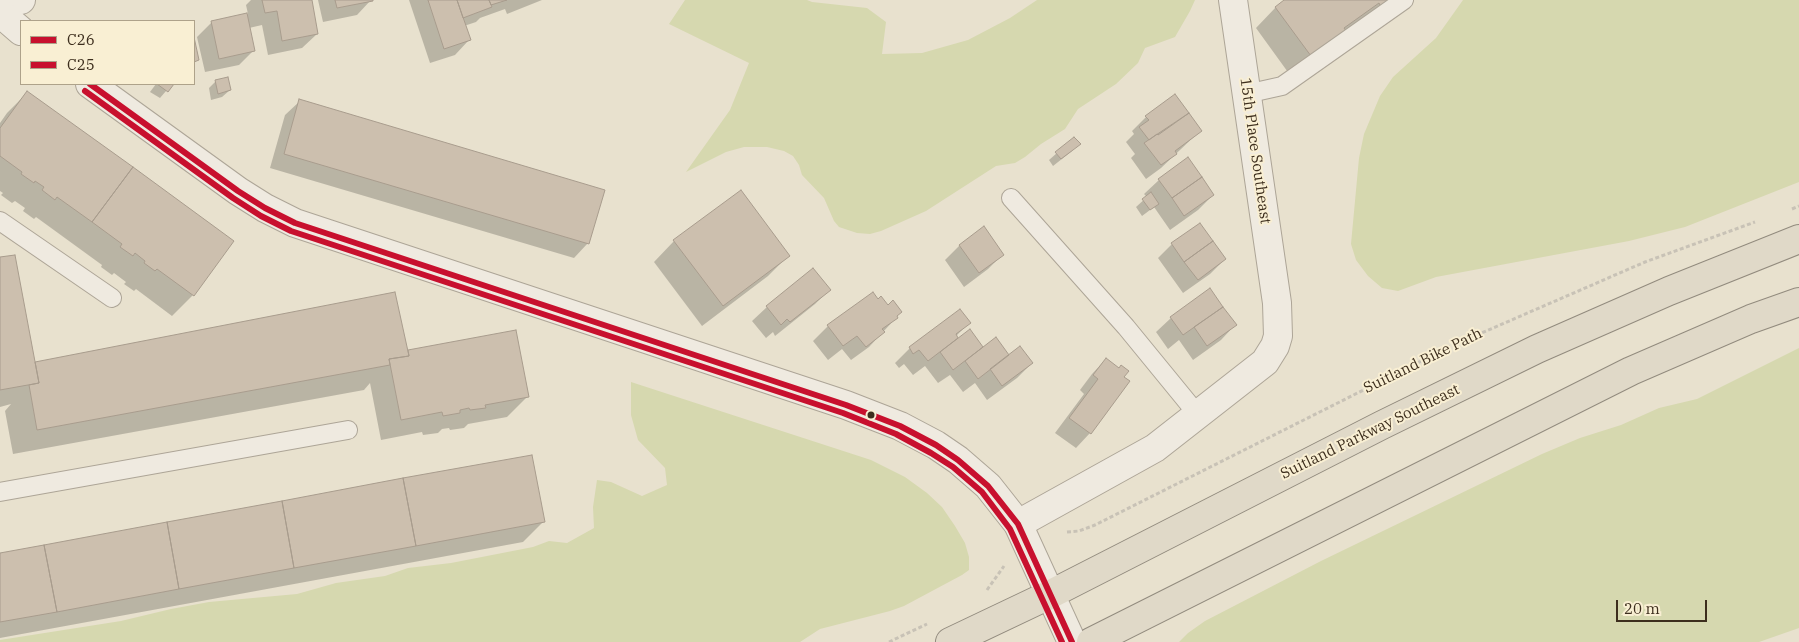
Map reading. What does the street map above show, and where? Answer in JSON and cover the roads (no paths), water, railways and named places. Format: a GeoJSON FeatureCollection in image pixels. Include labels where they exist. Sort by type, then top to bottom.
{"type":"FeatureCollection","features":[{"type":"Feature","properties":{"kind":"highway","name":"Suitland Parkway Southeast"},"geometry":{"type":"LineString","coordinates":[[950,642],[1051,594],[1373,429],[1537,349],[1668,291],[1799,239]]}},
{"type":"Feature","properties":{"kind":"highway"},"geometry":{"type":"LineString","coordinates":[[1091,642],[1631,371],[1751,319],[1799,302]]}},
{"type":"Feature","properties":{"kind":"street"},"geometry":{"type":"LineString","coordinates":[[0,5],[21,0]]}},
{"type":"Feature","properties":{"kind":"street","name":"15th Place Southeast"},"geometry":{"type":"LineString","coordinates":[[1018,524],[1155,448],[1265,362],[1275,346],[1278,336],[1277,303],[1233,0]]}},
{"type":"Feature","properties":{"kind":"street"},"geometry":{"type":"LineString","coordinates":[[0,13],[20,30]]}},
{"type":"Feature","properties":{"kind":"street"},"geometry":{"type":"LineString","coordinates":[[91,85],[238,191],[279,216],[295,223],[874,415],[924,438],[958,460],[988,486],[1018,524],[1072,642]]}},
{"type":"Feature","properties":{"kind":"lane"},"geometry":{"type":"LineString","coordinates":[[1246,94],[1282,86],[1404,0]]}},
{"type":"Feature","properties":{"kind":"lane"},"geometry":{"type":"LineString","coordinates":[[1011,198],[1126,327],[1198,414]]}},
{"type":"Feature","properties":{"kind":"lane"},"geometry":{"type":"LineString","coordinates":[[0,221],[112,298]]}},
{"type":"Feature","properties":{"kind":"lane"},"geometry":{"type":"LineString","coordinates":[[0,492],[348,430]]}}]}
